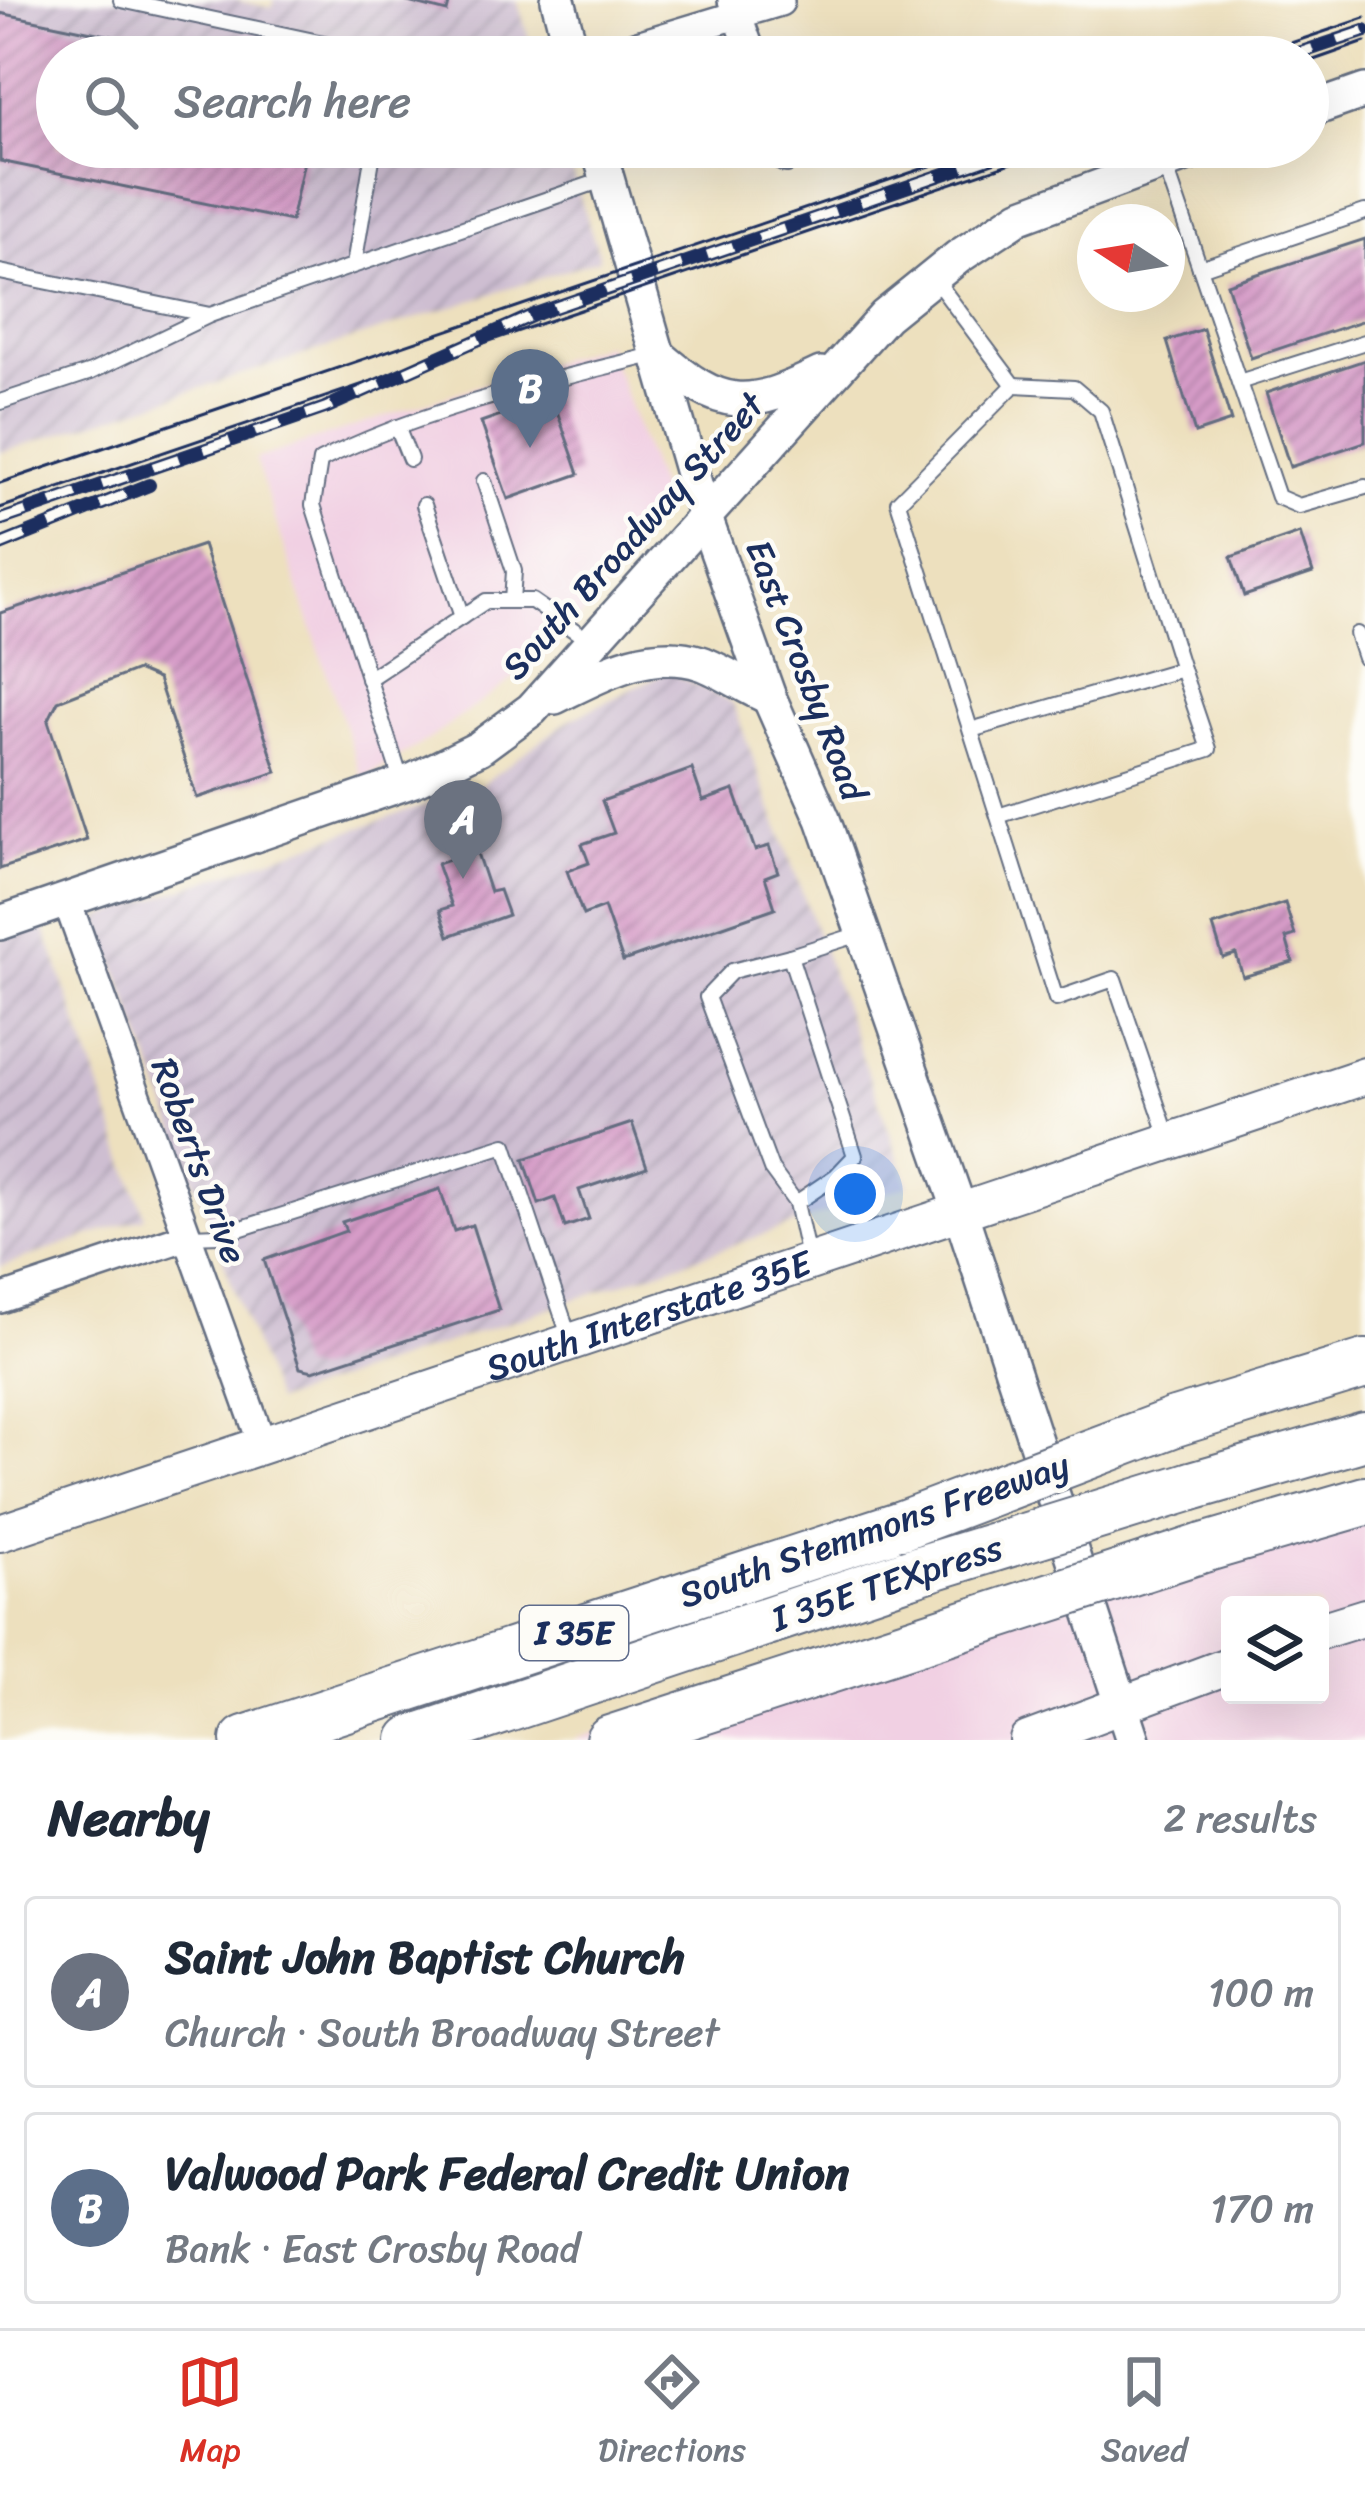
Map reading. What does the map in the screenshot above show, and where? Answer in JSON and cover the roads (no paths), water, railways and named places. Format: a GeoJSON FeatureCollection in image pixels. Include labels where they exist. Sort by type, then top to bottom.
{"type":"FeatureCollection","features":[{"type":"Feature","properties":{"kind":"highway","name":"South Stemmons Freeway"},"geometry":{"type":"LineString","coordinates":[[245,1740],[902,1525],[1175,1422],[1365,1364]]}},
{"type":"Feature","properties":{"kind":"highway","name":"I 35E TEXpress"},"geometry":{"type":"LineString","coordinates":[[412,1740],[907,1574],[1365,1436]]}},
{"type":"Feature","properties":{"kind":"highway"},"geometry":{"type":"LineString","coordinates":[[610,1740],[1200,1549],[1365,1501]]}},
{"type":"Feature","properties":{"kind":"main road","name":"South Interstate 35E"},"geometry":{"type":"LineString","coordinates":[[0,1533],[1365,1076]]}},
{"type":"Feature","properties":{"kind":"main road"},"geometry":{"type":"LineString","coordinates":[[1329,1628],[1365,1617]]}},
{"type":"Feature","properties":{"kind":"main road"},"geometry":{"type":"LineString","coordinates":[[1028,1740],[1126,1723],[1221,1669]]}},
{"type":"Feature","properties":{"kind":"street"},"geometry":{"type":"LineString","coordinates":[[558,0],[567,36]]}},
{"type":"Feature","properties":{"kind":"street"},"geometry":{"type":"LineString","coordinates":[[656,36],[736,7],[780,2]]}},
{"type":"Feature","properties":{"kind":"street"},"geometry":{"type":"LineString","coordinates":[[736,7],[746,36]]}},
{"type":"Feature","properties":{"kind":"street"},"geometry":{"type":"LineString","coordinates":[[1329,104],[1365,91]]}},
{"type":"Feature","properties":{"kind":"street","name":"East Crosby Road"},"geometry":{"type":"LineString","coordinates":[[603,168],[704,515],[770,698],[823,818],[961,1214],[1126,1723]]}},
{"type":"Feature","properties":{"kind":"street","name":"South Broadway Street"},"geometry":{"type":"LineString","coordinates":[[0,923],[402,783],[479,748],[532,709],[594,644],[885,316],[1020,216],[1148,168]]}},
{"type":"Feature","properties":{"kind":"street"},"geometry":{"type":"LineString","coordinates":[[657,354],[699,388],[751,402],[774,397],[836,367]]}},
{"type":"Feature","properties":{"kind":"street"},"geometry":{"type":"LineString","coordinates":[[532,709],[616,668],[646,660],[700,663],[770,698]]}},
{"type":"Feature","properties":{"kind":"street","name":"Roberts Drive"},"geometry":{"type":"LineString","coordinates":[[67,901],[263,1446]]}},
{"type":"Feature","properties":{"kind":"street"},"geometry":{"type":"LineString","coordinates":[[0,1299],[188,1237]]}},
{"type":"Feature","properties":{"kind":"lane"},"geometry":{"type":"LineString","coordinates":[[121,0],[290,36]]}},
{"type":"Feature","properties":{"kind":"lane"},"geometry":{"type":"LineString","coordinates":[[354,265],[370,168]]}},
{"type":"Feature","properties":{"kind":"lane"},"geometry":{"type":"LineString","coordinates":[[0,402],[91,372],[210,315],[354,265],[590,168]]}},
{"type":"Feature","properties":{"kind":"lane"},"geometry":{"type":"LineString","coordinates":[[1166,168],[1278,497],[1299,506],[1365,487]]}},
{"type":"Feature","properties":{"kind":"lane"},"geometry":{"type":"LineString","coordinates":[[1200,268],[1365,212]]}},
{"type":"Feature","properties":{"kind":"lane"},"geometry":{"type":"LineString","coordinates":[[0,272],[210,315]]}},
{"type":"Feature","properties":{"kind":"lane"},"geometry":{"type":"LineString","coordinates":[[933,277],[1014,385]]}},
{"type":"Feature","properties":{"kind":"lane"},"geometry":{"type":"LineString","coordinates":[[1238,382],[1365,342]]}},
{"type":"Feature","properties":{"kind":"lane"},"geometry":{"type":"LineString","coordinates":[[402,783],[313,505],[320,461],[367,437],[460,406],[657,354]]}},
{"type":"Feature","properties":{"kind":"lane"},"geometry":{"type":"LineString","coordinates":[[998,817],[1209,749],[1101,411],[1074,388],[1014,385],[898,502],[971,730],[998,817],[1056,999],[1114,979],[1169,1140]]}},
{"type":"Feature","properties":{"kind":"lane"},"geometry":{"type":"LineString","coordinates":[[397,428],[410,459]]}},
{"type":"Feature","properties":{"kind":"lane"},"geometry":{"type":"LineString","coordinates":[[484,481],[514,571],[512,601]]}},
{"type":"Feature","properties":{"kind":"lane"},"geometry":{"type":"LineString","coordinates":[[424,505],[462,617]]}},
{"type":"Feature","properties":{"kind":"lane"},"geometry":{"type":"LineString","coordinates":[[368,679],[486,601],[532,601],[594,644]]}},
{"type":"Feature","properties":{"kind":"lane"},"geometry":{"type":"LineString","coordinates":[[1357,634],[1365,658]]}},
{"type":"Feature","properties":{"kind":"lane"},"geometry":{"type":"LineString","coordinates":[[971,730],[1182,669]]}},
{"type":"Feature","properties":{"kind":"lane"},"geometry":{"type":"LineString","coordinates":[[809,1262],[796,1203],[771,1169],[707,997],[732,971],[863,933]]}},
{"type":"Feature","properties":{"kind":"lane"},"geometry":{"type":"LineString","coordinates":[[790,956],[855,1156],[836,1176],[796,1203]]}},
{"type":"Feature","properties":{"kind":"lane"},"geometry":{"type":"LineString","coordinates":[[188,1237],[220,1235],[505,1145],[570,1340]]}},
{"type":"Feature","properties":{"kind":"tram line"},"geometry":{"type":"LineString","coordinates":[[1311,36],[1365,18]]}},
{"type":"Feature","properties":{"kind":"tram line"},"geometry":{"type":"LineString","coordinates":[[1329,55],[1365,42]]}},
{"type":"Feature","properties":{"kind":"tram line"},"geometry":{"type":"LineString","coordinates":[[0,483],[924,168]]}},
{"type":"Feature","properties":{"kind":"tram line"},"geometry":{"type":"LineString","coordinates":[[0,508],[996,168]]}},
{"type":"Feature","properties":{"kind":"railway"},"geometry":{"type":"LineString","coordinates":[[1329,43],[1365,31]]}},
{"type":"Feature","properties":{"kind":"railway"},"geometry":{"type":"LineString","coordinates":[[0,520],[325,408],[538,313],[962,168]]}},
{"type":"Feature","properties":{"kind":"railway"},"geometry":{"type":"LineString","coordinates":[[0,545],[149,485]]}},
{"type":"Feature","properties":{"kind":"place","name":"Valwood Park Federal Credit Union"},"geometry":{"type":"Point","coordinates":[530,448]}},
{"type":"Feature","properties":{"kind":"place","name":"Saint John Baptist Church"},"geometry":{"type":"Point","coordinates":[463,879]}}]}
